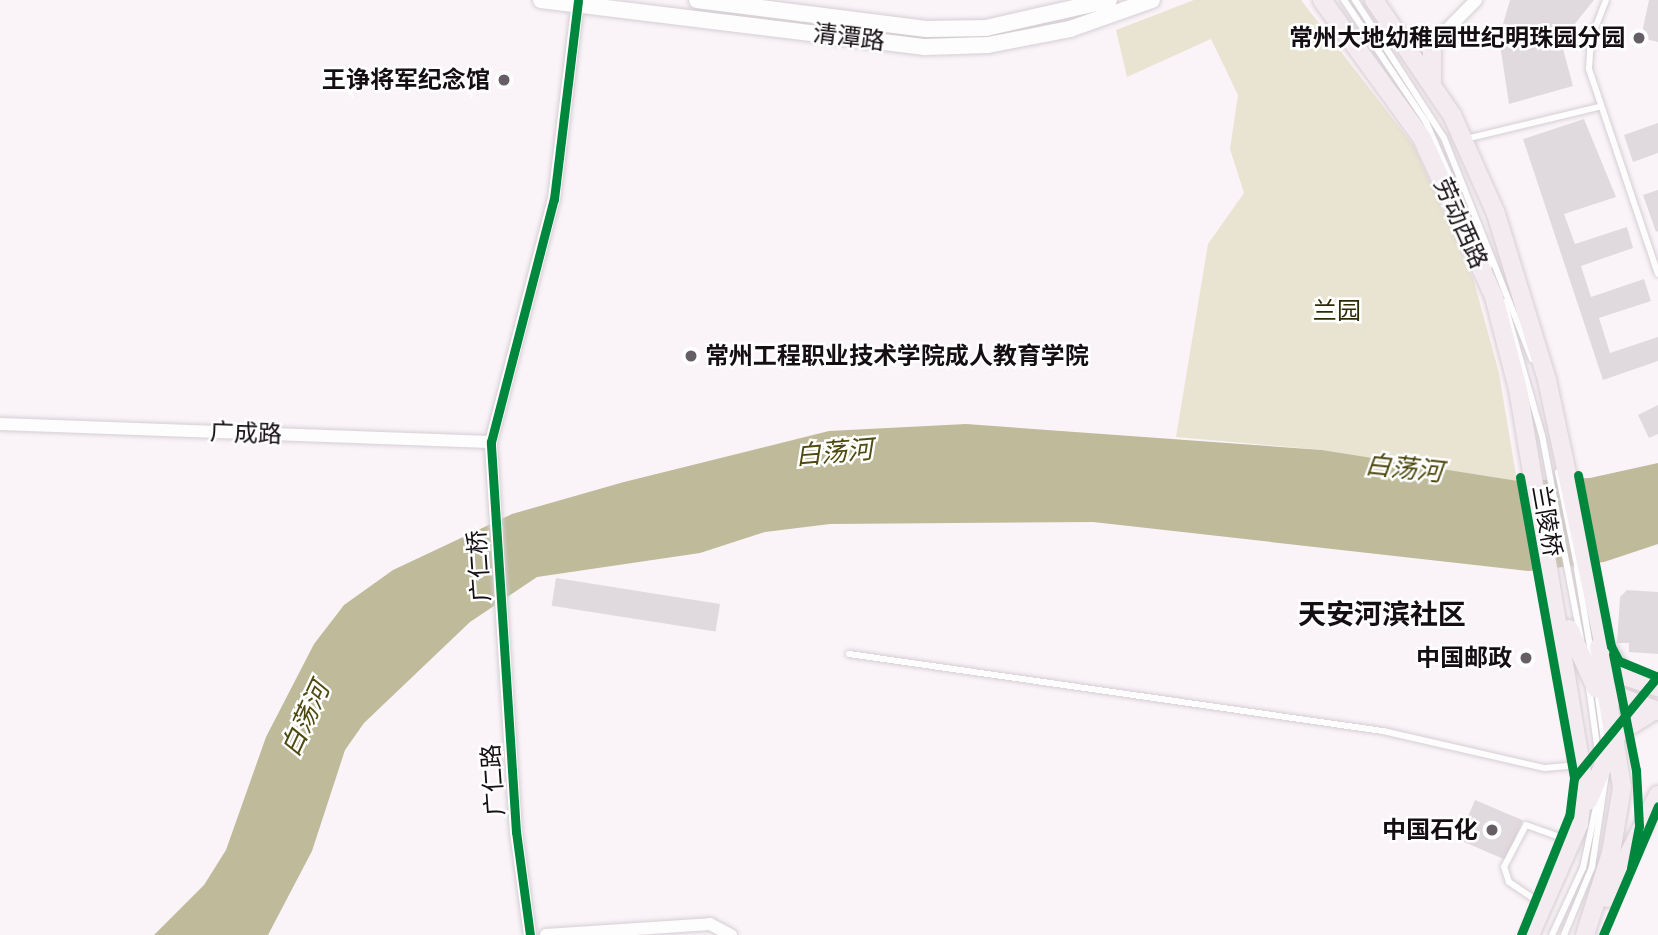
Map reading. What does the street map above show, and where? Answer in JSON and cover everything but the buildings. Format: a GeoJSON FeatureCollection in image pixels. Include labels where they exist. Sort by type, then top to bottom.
{"type":"FeatureCollection","features":[{"type":"Feature","properties":{"kind":"main road","name":"清潭路"},"geometry":{"type":"LineString","coordinates":[[541,0],[578,2],[925,47],[988,45],[1060,31],[1152,0]]}},
{"type":"Feature","properties":{"kind":"main road","name":"清潭路"},"geometry":{"type":"LineString","coordinates":[[697,0],[926,29],[986,28],[1109,0]]}},
{"type":"Feature","properties":{"kind":"main road","name":"劳动西路"},"geometry":{"type":"LineString","coordinates":[[1322,0],[1422,138],[1494,297],[1552,477]]}},
{"type":"Feature","properties":{"kind":"main road","name":"劳动西路"},"geometry":{"type":"LineString","coordinates":[[1374,0],[1391,38],[1434,88],[1466,139],[1523,292],[1552,477]]}},
{"type":"Feature","properties":{"kind":"main road"},"geometry":{"type":"LineString","coordinates":[[1391,38],[1432,45],[1434,88]]}},
{"type":"Feature","properties":{"kind":"main road","name":"兰陵桥"},"geometry":{"type":"LineString","coordinates":[[1552,477],[1571,570]]}},
{"type":"Feature","properties":{"kind":"main road","name":"兰陵桥"},"geometry":{"type":"LineString","coordinates":[[1552,477],[1571,570]]}},
{"type":"Feature","properties":{"kind":"main road"},"geometry":{"type":"LineString","coordinates":[[1571,570],[1592,602],[1616,666],[1639,684],[1658,687]]}},
{"type":"Feature","properties":{"kind":"main road"},"geometry":{"type":"LineString","coordinates":[[1571,570],[1597,688],[1617,734],[1618,822],[1586,935]]}},
{"type":"Feature","properties":{"kind":"main road"},"geometry":{"type":"LineString","coordinates":[[1530,935],[1573,841],[1596,761],[1571,570]]}},
{"type":"Feature","properties":{"kind":"main road"},"geometry":{"type":"LineString","coordinates":[[1592,602],[1597,688]]}},
{"type":"Feature","properties":{"kind":"main road"},"geometry":{"type":"LineString","coordinates":[[1597,688],[1656,710]]}},
{"type":"Feature","properties":{"kind":"main road"},"geometry":{"type":"LineString","coordinates":[[1596,761],[1617,734],[1656,710]]}},
{"type":"Feature","properties":{"kind":"main road"},"geometry":{"type":"LineString","coordinates":[[1586,935],[1658,795]]}},
{"type":"Feature","properties":{"kind":"street"},"geometry":{"type":"LineString","coordinates":[[1432,45],[1476,0]]}},
{"type":"Feature","properties":{"kind":"street","name":"广仁桥"},"geometry":{"type":"LineString","coordinates":[[502,621],[491,442],[554,199],[578,2]]}},
{"type":"Feature","properties":{"kind":"street","name":"广成路"},"geometry":{"type":"LineString","coordinates":[[0,424],[491,442]]}},
{"type":"Feature","properties":{"kind":"street","name":"广仁路"},"geometry":{"type":"LineString","coordinates":[[502,621],[530,935]]}},
{"type":"Feature","properties":{"kind":"street"},"geometry":{"type":"LineString","coordinates":[[545,935],[710,924],[731,935]]}},
{"type":"Feature","properties":{"kind":"lane"},"geometry":{"type":"LineString","coordinates":[[1344,0],[1387,55],[1455,184],[1525,362],[1552,477]]}},
{"type":"Feature","properties":{"kind":"lane"},"geometry":{"type":"LineString","coordinates":[[1355,0],[1391,38],[1444,138],[1481,224],[1539,380],[1552,477]]}},
{"type":"Feature","properties":{"kind":"lane"},"geometry":{"type":"LineString","coordinates":[[1606,0],[1591,39],[1598,107],[1658,274]]}},
{"type":"Feature","properties":{"kind":"lane"},"geometry":{"type":"LineString","coordinates":[[1466,139],[1598,107]]}},
{"type":"Feature","properties":{"kind":"lane"},"geometry":{"type":"LineString","coordinates":[[1552,935],[1583,868],[1596,761],[1597,688],[1571,570]]}},
{"type":"Feature","properties":{"kind":"lane"},"geometry":{"type":"LineString","coordinates":[[849,654],[1383,732],[1545,768],[1596,761]]}},
{"type":"Feature","properties":{"kind":"lane"},"geometry":{"type":"LineString","coordinates":[[1564,935],[1592,867],[1607,796],[1596,761],[1597,688]]}},
{"type":"Feature","properties":{"kind":"lane"},"geometry":{"type":"LineString","coordinates":[[1544,906],[1509,882],[1504,867],[1526,825],[1573,841]]}},
{"type":"Feature","properties":{"kind":"green space","name":"兰园"},"geometry":{"type":"Polygon","coordinates":[[[1194,0],[1301,0],[1414,146],[1473,278],[1499,373],[1517,481],[1322,450],[1176,437],[1208,244],[1244,193],[1230,149],[1238,95],[1211,39],[1127,77],[1116,30],[1194,0]]]}},
{"type":"Feature","properties":{"kind":"water","name":"白荡河"},"geometry":{"type":"Polygon","coordinates":[[[966,424],[1322,450],[1518,481],[1590,478],[1658,463],[1658,544],[1604,562],[1529,571],[1093,522],[830,524],[765,532],[700,553],[537,577],[470,622],[364,723],[345,750],[312,851],[268,935],[154,935],[204,885],[226,850],[266,737],[314,644],[344,605],[393,570],[512,514],[624,482],[829,431],[966,424]]]}},
{"type":"Feature","properties":{"kind":"cycle path"},"geometry":{"type":"LineString","coordinates":[[530,935],[516,832],[491,442],[554,199],[578,0]]}},
{"type":"Feature","properties":{"kind":"cycle path"},"geometry":{"type":"LineString","coordinates":[[1578,475],[1611,646],[1619,661],[1658,677]]}},
{"type":"Feature","properties":{"kind":"cycle path"},"geometry":{"type":"LineString","coordinates":[[1520,477],[1574,778],[1569,816],[1521,935]]}},
{"type":"Feature","properties":{"kind":"cycle path"},"geometry":{"type":"LineString","coordinates":[[1613,654],[1636,770],[1639,826],[1631,868]]}},
{"type":"Feature","properties":{"kind":"cycle path"},"geometry":{"type":"LineString","coordinates":[[1574,778],[1657,677]]}},
{"type":"Feature","properties":{"kind":"cycle path"},"geometry":{"type":"LineString","coordinates":[[1603,935],[1658,806]]}},
{"type":"Feature","properties":{"kind":"place","name":"常州大地幼稚园世纪明珠园分园"},"geometry":{"type":"Point","coordinates":[1639,38]}},
{"type":"Feature","properties":{"kind":"place","name":"王诤将军纪念馆"},"geometry":{"type":"Point","coordinates":[504,80]}},
{"type":"Feature","properties":{"kind":"place","name":"常州工程职业技术学院成人教育学院"},"geometry":{"type":"Point","coordinates":[691,356]}},
{"type":"Feature","properties":{"kind":"place","name":"中国邮政"},"geometry":{"type":"Point","coordinates":[1526,658]}},
{"type":"Feature","properties":{"kind":"place","name":"中国石化"},"geometry":{"type":"Point","coordinates":[1492,830]}},
{"type":"Feature","properties":{"kind":"district","name":"天安河滨社区"},"geometry":{"type":"Point","coordinates":[1382,614]}}]}
